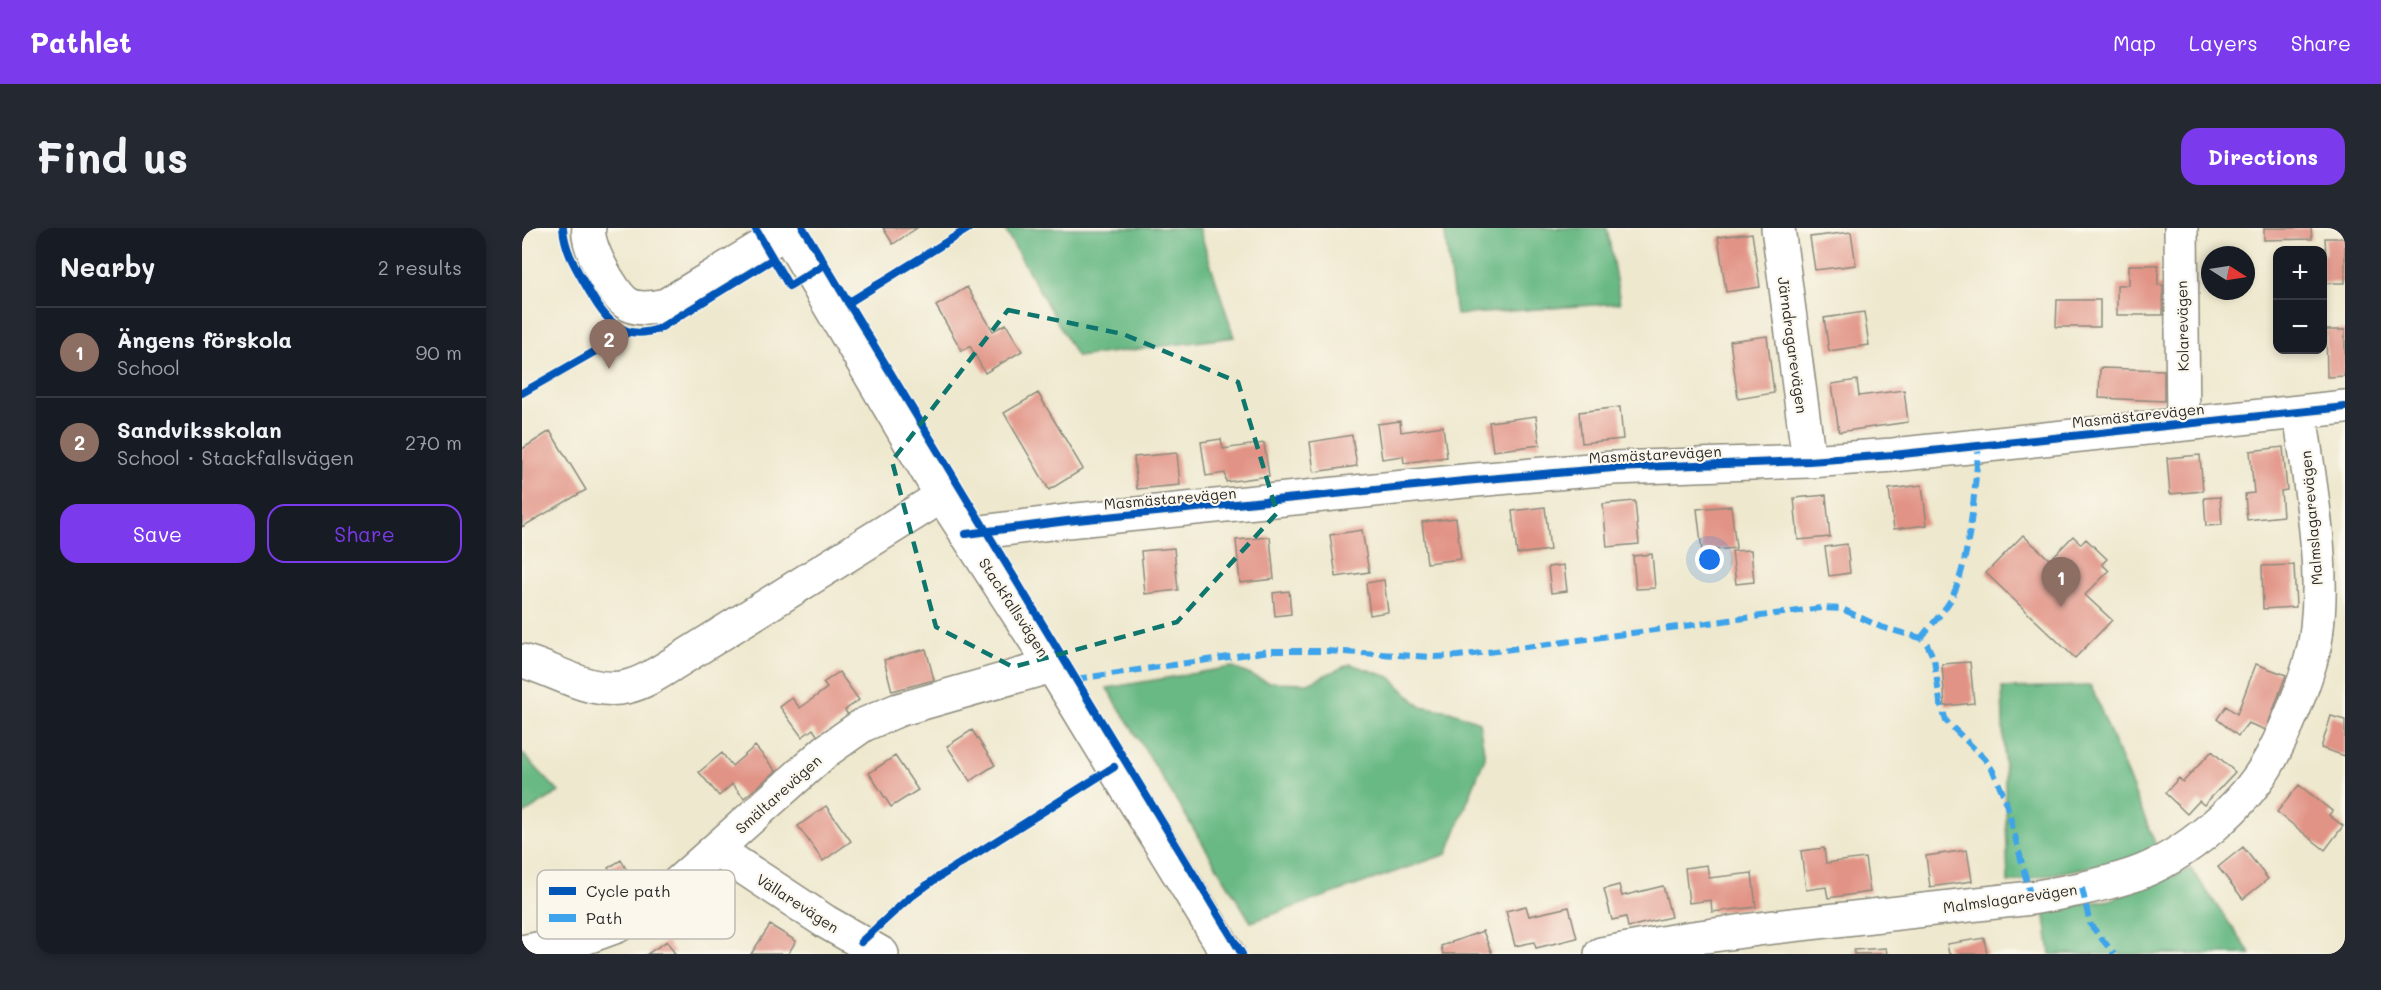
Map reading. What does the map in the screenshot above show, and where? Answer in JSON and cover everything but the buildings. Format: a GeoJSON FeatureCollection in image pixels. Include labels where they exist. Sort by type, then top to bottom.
{"type":"FeatureCollection","features":[{"type":"Feature","properties":{"kind":"street"},"geometry":{"type":"LineString","coordinates":[[589,228],[588,234],[592,249],[614,290],[626,304],[645,309],[666,305],[785,230]]}},
{"type":"Feature","properties":{"kind":"street","name":"Järndragarevägen"},"geometry":{"type":"LineString","coordinates":[[1778,228],[1809,461]]}},
{"type":"Feature","properties":{"kind":"street","name":"Kolarevägen"},"geometry":{"type":"LineString","coordinates":[[2181,228],[2183,424]]}},
{"type":"Feature","properties":{"kind":"street","name":"Stackfallsvägen"},"geometry":{"type":"LineString","coordinates":[[785,230],[942,496],[1052,666],[1228,954]]}},
{"type":"Feature","properties":{"kind":"street","name":"Masmästarevägen"},"geometry":{"type":"LineString","coordinates":[[966,534],[1067,521],[1475,480],[1670,465],[1809,461],[1893,455],[2345,407]]}},
{"type":"Feature","properties":{"kind":"street","name":"Malmslagarevägen"},"geometry":{"type":"LineString","coordinates":[[1601,954],[1684,939],[2031,898],[2072,890],[2134,875],[2171,857],[2207,831],[2246,794],[2272,758],[2295,706],[2311,661],[2317,628],[2318,580],[2314,525],[2300,412]]}},
{"type":"Feature","properties":{"kind":"street"},"geometry":{"type":"LineString","coordinates":[[522,661],[591,686],[623,688],[638,684],[942,496]]}},
{"type":"Feature","properties":{"kind":"street","name":"Smältarevägen"},"geometry":{"type":"LineString","coordinates":[[694,870],[826,751],[863,726],[898,710],[1052,666]]}},
{"type":"Feature","properties":{"kind":"street","name":"Vällarevägen"},"geometry":{"type":"LineString","coordinates":[[717,850],[826,922],[882,954]]}},
{"type":"Feature","properties":{"kind":"street","name":"Smältarevägen"},"geometry":{"type":"LineString","coordinates":[[522,952],[581,939]]}},
{"type":"Feature","properties":{"kind":"highlighted area"},"geometry":{"type":"Polygon","coordinates":[[[1008,310],[1123,334],[1238,382],[1277,513],[1177,622],[1013,667],[936,627],[892,461],[1008,310]]]}},
{"type":"Feature","properties":{"kind":"green space"},"geometry":{"type":"Polygon","coordinates":[[[1004,228],[1199,228],[1234,337],[1077,357],[1004,228]]]}},
{"type":"Feature","properties":{"kind":"green space"},"geometry":{"type":"Polygon","coordinates":[[[1444,228],[1607,228],[1620,303],[1456,315],[1444,228]]]}},
{"type":"Feature","properties":{"kind":"green space"},"geometry":{"type":"Polygon","coordinates":[[[1350,664],[1390,677],[1420,706],[1450,711],[1479,722],[1485,757],[1447,854],[1251,922],[1107,688],[1231,667],[1268,682],[1308,683],[1350,664]]]}},
{"type":"Feature","properties":{"kind":"green space"},"geometry":{"type":"Polygon","coordinates":[[[2091,686],[2159,853],[2008,883],[2002,688],[2091,686]]]}},
{"type":"Feature","properties":{"kind":"green space"},"geometry":{"type":"Polygon","coordinates":[[[522,753],[559,792],[522,815],[522,753]]]}},
{"type":"Feature","properties":{"kind":"green space"},"geometry":{"type":"Polygon","coordinates":[[[2191,869],[2251,954],[2050,954],[2044,910],[2110,900],[2191,869]]]}},
{"type":"Feature","properties":{"kind":"marked path"},"geometry":{"type":"LineString","coordinates":[[1921,638],[1950,601],[1963,567],[1979,445]]}},
{"type":"Feature","properties":{"kind":"marked path"},"geometry":{"type":"LineString","coordinates":[[1076,679],[1270,651],[1458,656],[1821,608],[1842,609],[1881,627],[1921,638],[1927,644],[1934,659],[1940,702],[1946,721],[1985,759],[2005,798],[2031,898]]}},
{"type":"Feature","properties":{"kind":"marked path"},"geometry":{"type":"LineString","coordinates":[[2082,888],[2090,924],[2114,954]]}},
{"type":"Feature","properties":{"kind":"cycle path"},"geometry":{"type":"LineString","coordinates":[[563,228],[571,257],[598,306],[614,324],[634,333],[660,328],[773,259]]}},
{"type":"Feature","properties":{"kind":"cycle path"},"geometry":{"type":"LineString","coordinates":[[755,228],[789,286],[825,264]]}},
{"type":"Feature","properties":{"kind":"cycle path"},"geometry":{"type":"LineString","coordinates":[[803,228],[1242,954]]}},
{"type":"Feature","properties":{"kind":"cycle path"},"geometry":{"type":"LineString","coordinates":[[848,303],[969,228]]}},
{"type":"Feature","properties":{"kind":"cycle path"},"geometry":{"type":"LineString","coordinates":[[522,393],[629,332]]}},
{"type":"Feature","properties":{"kind":"cycle path"},"geometry":{"type":"LineString","coordinates":[[966,534],[1067,521],[1464,481],[1613,468],[1809,461],[1893,455],[2345,407]]}},
{"type":"Feature","properties":{"kind":"cycle path"},"geometry":{"type":"LineString","coordinates":[[861,942],[908,899],[934,880],[1114,767]]}},
{"type":"Feature","properties":{"kind":"place","name":"Sandviksskolan"},"geometry":{"type":"Point","coordinates":[609,369]}},
{"type":"Feature","properties":{"kind":"place","name":"Ängens förskola"},"geometry":{"type":"Point","coordinates":[2061,607]}}]}
